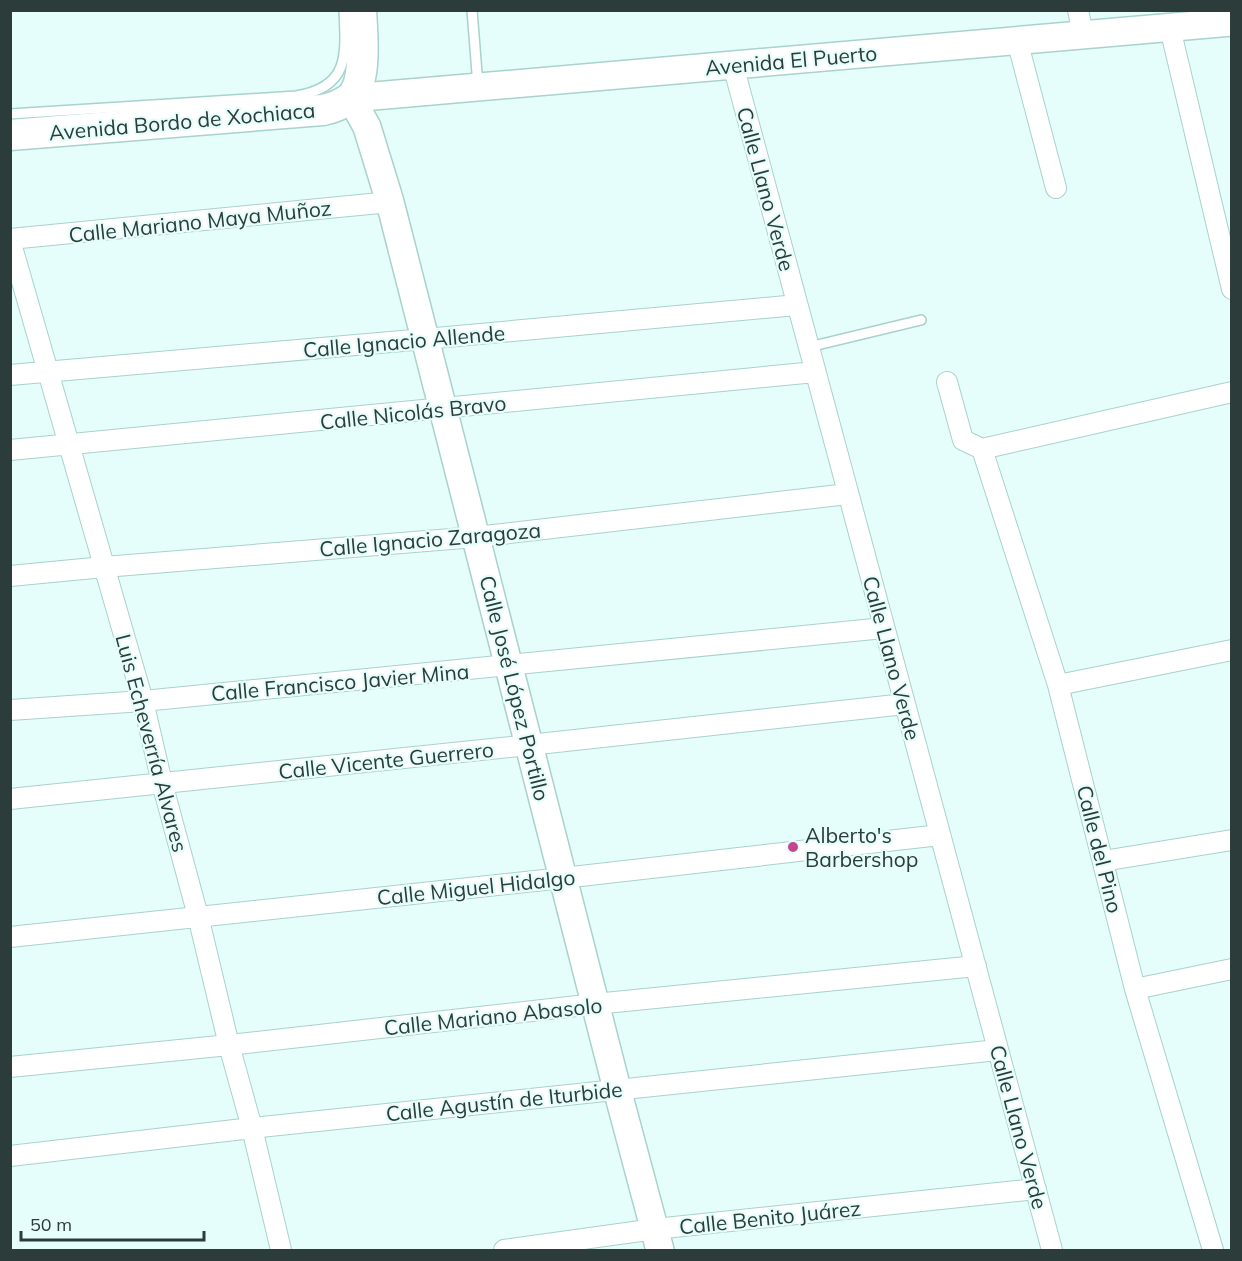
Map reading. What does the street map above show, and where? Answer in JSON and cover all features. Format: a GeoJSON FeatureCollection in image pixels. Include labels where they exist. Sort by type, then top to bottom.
{"type":"FeatureCollection","features":[{"type":"Feature","properties":{"kind":"main road"},"geometry":{"type":"LineString","coordinates":[[351,98],[363,68],[361,10]]}},
{"type":"Feature","properties":{"kind":"main road","name":"Avenida El Puerto"},"geometry":{"type":"LineString","coordinates":[[351,98],[1017,40],[1080,23],[1170,28],[1232,22]]}},
{"type":"Feature","properties":{"kind":"main road","name":"Calle José López Portillo"},"geometry":{"type":"LineString","coordinates":[[351,98],[367,127],[390,202],[617,1089],[658,1240]]}},
{"type":"Feature","properties":{"kind":"main road","name":"Avenida Bordo de Xochiaca"},"geometry":{"type":"LineString","coordinates":[[10,135],[323,110],[351,98]]}},
{"type":"Feature","properties":{"kind":"street"},"geometry":{"type":"LineString","coordinates":[[1170,28],[1232,289]]}},
{"type":"Feature","properties":{"kind":"street"},"geometry":{"type":"LineString","coordinates":[[1017,40],[1056,188]]}},
{"type":"Feature","properties":{"kind":"street","name":"Calle Llano Verde"},"geometry":{"type":"LineString","coordinates":[[733,65],[1053,1251]]}},
{"type":"Feature","properties":{"kind":"street","name":"Calle Mariano Maya Muñoz"},"geometry":{"type":"LineString","coordinates":[[10,239],[390,202]]}},
{"type":"Feature","properties":{"kind":"street","name":"Luis Echeverría Alvares"},"geometry":{"type":"LineString","coordinates":[[10,239],[143,701],[162,783],[252,1128],[281,1251]]}},
{"type":"Feature","properties":{"kind":"street","name":"Calle Ignacio Allende"},"geometry":{"type":"LineString","coordinates":[[10,375],[797,305]]}},
{"type":"Feature","properties":{"kind":"street","name":"Calle Nicolás Bravo"},"geometry":{"type":"LineString","coordinates":[[10,450],[815,372]]}},
{"type":"Feature","properties":{"kind":"street"},"geometry":{"type":"LineString","coordinates":[[947,381],[963,440],[982,448],[1232,392]]}},
{"type":"Feature","properties":{"kind":"street","name":"Calle del Pino"},"geometry":{"type":"LineString","coordinates":[[982,448],[1058,685],[1135,989],[1213,1251]]}},
{"type":"Feature","properties":{"kind":"street","name":"Calle Ignacio Zaragoza"},"geometry":{"type":"LineString","coordinates":[[10,576],[476,537],[848,494]]}},
{"type":"Feature","properties":{"kind":"street","name":"Calle Francisco Javier Mina"},"geometry":{"type":"LineString","coordinates":[[10,711],[143,701],[884,628]]}},
{"type":"Feature","properties":{"kind":"street"},"geometry":{"type":"LineString","coordinates":[[1058,685],[1232,650]]}},
{"type":"Feature","properties":{"kind":"street","name":"Calle Vicente Guerrero"},"geometry":{"type":"LineString","coordinates":[[10,799],[529,746],[905,704]]}},
{"type":"Feature","properties":{"kind":"street","name":"Calle Miguel Hidalgo"},"geometry":{"type":"LineString","coordinates":[[10,937],[940,835]]}},
{"type":"Feature","properties":{"kind":"street"},"geometry":{"type":"LineString","coordinates":[[1102,861],[1232,840]]}},
{"type":"Feature","properties":{"kind":"street","name":"Calle Mariano Abasolo"},"geometry":{"type":"LineString","coordinates":[[10,1067],[976,966]]}},
{"type":"Feature","properties":{"kind":"street"},"geometry":{"type":"LineString","coordinates":[[1135,989],[1232,969]]}},
{"type":"Feature","properties":{"kind":"street","name":"Calle Agustín de Iturbide"},"geometry":{"type":"LineString","coordinates":[[10,1156],[252,1128],[998,1050]]}},
{"type":"Feature","properties":{"kind":"street","name":"Calle Benito Juárez"},"geometry":{"type":"LineString","coordinates":[[504,1251],[658,1240],[1036,1189]]}},
{"type":"Feature","properties":{"kind":"lane"},"geometry":{"type":"LineString","coordinates":[[10,114],[310,94],[322,89],[331,81],[343,63],[344,10]]}},
{"type":"Feature","properties":{"kind":"lane"},"geometry":{"type":"LineString","coordinates":[[472,10],[478,88]]}},
{"type":"Feature","properties":{"kind":"lane"},"geometry":{"type":"LineString","coordinates":[[809,347],[921,320]]}},
{"type":"Feature","properties":{"kind":"place","name":"Alberto's Barbershop"},"geometry":{"type":"Point","coordinates":[793,847]}}]}
